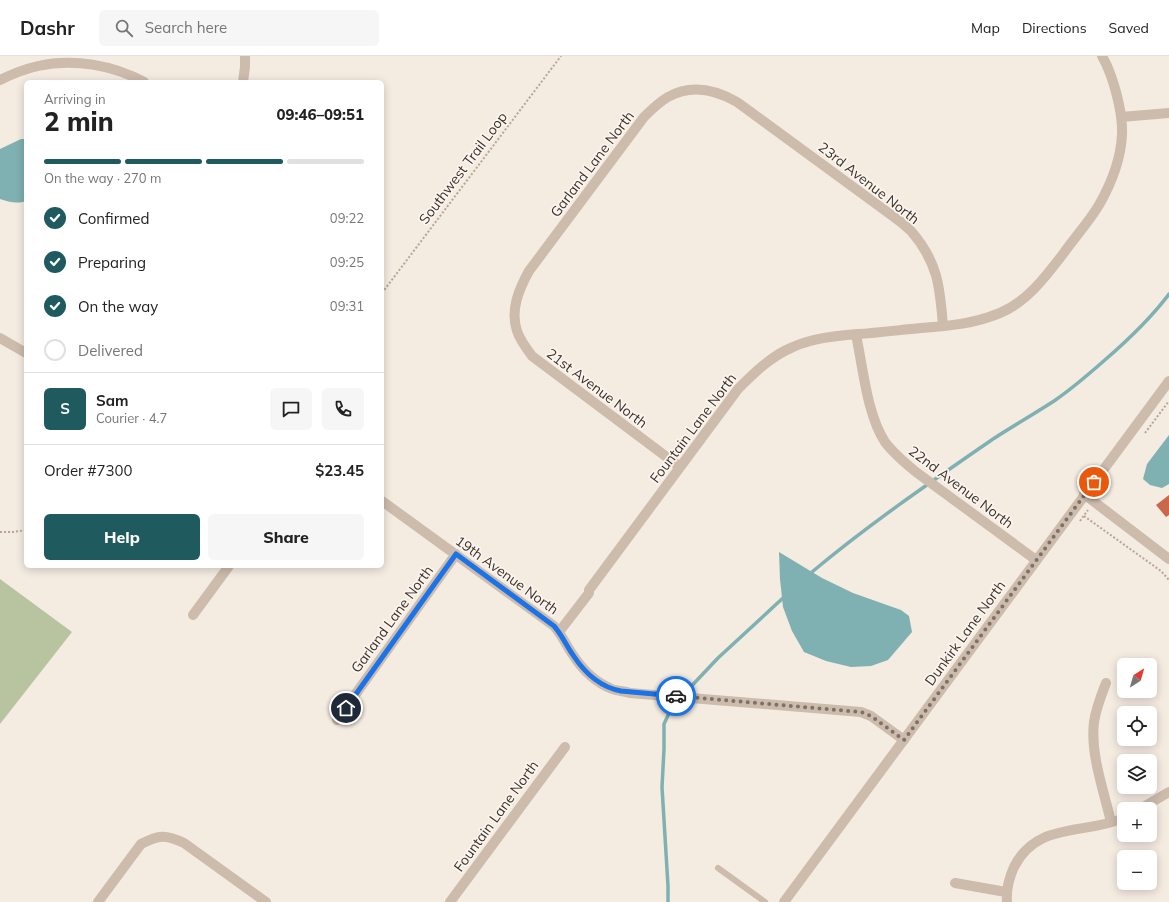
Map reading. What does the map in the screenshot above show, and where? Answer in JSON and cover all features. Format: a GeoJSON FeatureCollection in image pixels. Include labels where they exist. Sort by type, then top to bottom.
{"type":"FeatureCollection","features":[{"type":"Feature","properties":{"kind":"street"},"geometry":{"type":"LineString","coordinates":[[243,80],[245,56]]}},
{"type":"Feature","properties":{"kind":"street"},"geometry":{"type":"LineString","coordinates":[[943,326],[960,325],[981,320],[1002,313],[1021,301],[1037,286],[1098,206],[1110,184],[1118,160],[1122,134],[1121,117],[1116,90],[1102,56]]}},
{"type":"Feature","properties":{"kind":"street"},"geometry":{"type":"LineString","coordinates":[[0,80],[15,73],[38,66],[61,62],[110,68],[140,80]]}},
{"type":"Feature","properties":{"kind":"street","name":"Garland Lane North"},"geometry":{"type":"LineString","coordinates":[[514,318],[516,301],[521,286],[529,271],[644,117],[656,105],[669,96],[684,91],[698,90],[712,91],[726,95],[737,102]]}},
{"type":"Feature","properties":{"kind":"street","name":"23rd Avenue North"},"geometry":{"type":"LineString","coordinates":[[737,102],[894,216],[910,230],[932,263],[938,282],[943,326]]}},
{"type":"Feature","properties":{"kind":"street"},"geometry":{"type":"LineString","coordinates":[[1121,117],[1169,113]]}},
{"type":"Feature","properties":{"kind":"street","name":"21st Avenue North"},"geometry":{"type":"LineString","coordinates":[[514,318],[517,331],[532,356],[680,467]]}},
{"type":"Feature","properties":{"kind":"street","name":"Fountain Lane North"},"geometry":{"type":"LineString","coordinates":[[559,632],[738,389],[754,372],[772,358],[792,347],[814,340],[837,336],[943,326]]}},
{"type":"Feature","properties":{"kind":"street","name":"22nd Avenue North"},"geometry":{"type":"LineString","coordinates":[[856,335],[870,402],[876,422],[885,442],[900,459],[916,472],[1036,560]]}},
{"type":"Feature","properties":{"kind":"street"},"geometry":{"type":"LineString","coordinates":[[0,338],[24,352]]}},
{"type":"Feature","properties":{"kind":"street","name":"Dunkirk Lane North"},"geometry":{"type":"LineString","coordinates":[[784,902],[1084,494],[1169,381]]}},
{"type":"Feature","properties":{"kind":"street"},"geometry":{"type":"LineString","coordinates":[[1084,494],[1169,559]]}},
{"type":"Feature","properties":{"kind":"street","name":"19th Avenue North"},"geometry":{"type":"LineString","coordinates":[[384,502],[554,626],[583,669],[596,680],[612,689],[630,693],[861,712],[871,716],[904,740]]}},
{"type":"Feature","properties":{"kind":"street","name":"Garland Lane North"},"geometry":{"type":"LineString","coordinates":[[337,720],[456,554]]}},
{"type":"Feature","properties":{"kind":"street"},"geometry":{"type":"LineString","coordinates":[[193,615],[228,568]]}},
{"type":"Feature","properties":{"kind":"street"},"geometry":{"type":"LineString","coordinates":[[1106,683],[1097,706],[1093,738],[1095,755],[1111,822]]}},
{"type":"Feature","properties":{"kind":"street","name":"Fountain Lane North"},"geometry":{"type":"LineString","coordinates":[[450,902],[565,747]]}},
{"type":"Feature","properties":{"kind":"street"},"geometry":{"type":"LineString","coordinates":[[1152,802],[1169,792]]}},
{"type":"Feature","properties":{"kind":"street"},"geometry":{"type":"LineString","coordinates":[[955,883],[1007,897],[1010,876],[1017,861],[1028,848],[1041,838],[1057,832],[1094,827],[1117,820]]}},
{"type":"Feature","properties":{"kind":"street"},"geometry":{"type":"LineString","coordinates":[[98,902],[141,844],[162,836],[173,838],[184,843],[266,902]]}},
{"type":"Feature","properties":{"kind":"lane"},"geometry":{"type":"LineString","coordinates":[[718,868],[765,902]]}},
{"type":"Feature","properties":{"kind":"path","name":"Southwest Trail Loop"},"geometry":{"type":"LineString","coordinates":[[384,290],[561,56]]}},
{"type":"Feature","properties":{"kind":"path"},"geometry":{"type":"LineString","coordinates":[[1084,516],[1160,571],[1169,580]]}},
{"type":"Feature","properties":{"kind":"path"},"geometry":{"type":"LineString","coordinates":[[0,532],[24,530]]}},
{"type":"Feature","properties":{"kind":"green space"},"geometry":{"type":"Polygon","coordinates":[[[0,579],[72,632],[0,724],[0,579]]]}},
{"type":"Feature","properties":{"kind":"water"},"geometry":{"type":"Polygon","coordinates":[[[24,139],[24,201],[10,202],[0,199],[0,149],[24,139]]]}},
{"type":"Feature","properties":{"kind":"water"},"geometry":{"type":"Polygon","coordinates":[[[1169,435],[1169,484],[1162,488],[1150,485],[1143,479],[1147,464],[1169,435]]]}},
{"type":"Feature","properties":{"kind":"water"},"geometry":{"type":"Polygon","coordinates":[[[779,552],[822,578],[853,593],[901,610],[909,616],[912,632],[888,660],[871,666],[851,667],[826,661],[804,652],[792,631],[783,607],[779,552]]]}},
{"type":"Feature","properties":{"kind":"building"},"geometry":{"type":"Polygon","coordinates":[[[1169,495],[1169,515],[1166,517],[1156,505],[1169,495]]]}},
{"type":"Feature","properties":{"kind":"waterway"},"geometry":{"type":"LineString","coordinates":[[812,572],[855,537],[924,487],[993,439],[1054,401],[1074,386],[1100,365],[1131,336],[1169,294]]}},
{"type":"Feature","properties":{"kind":"waterway"},"geometry":{"type":"LineString","coordinates":[[683,695],[718,658],[783,598]]}},
{"type":"Feature","properties":{"kind":"waterway"},"geometry":{"type":"LineString","coordinates":[[668,902],[662,787],[664,724],[672,707],[679,699]]}},
{"type":"Feature","properties":{"kind":"way so far"},"geometry":{"type":"LineString","coordinates":[[676,696],[861,712],[871,716],[904,740],[1094,482]]}},
{"type":"Feature","properties":{"kind":"route"},"geometry":{"type":"LineString","coordinates":[[346,708],[456,554],[554,626],[583,669],[596,680],[612,689],[630,693],[676,696]]}}]}
